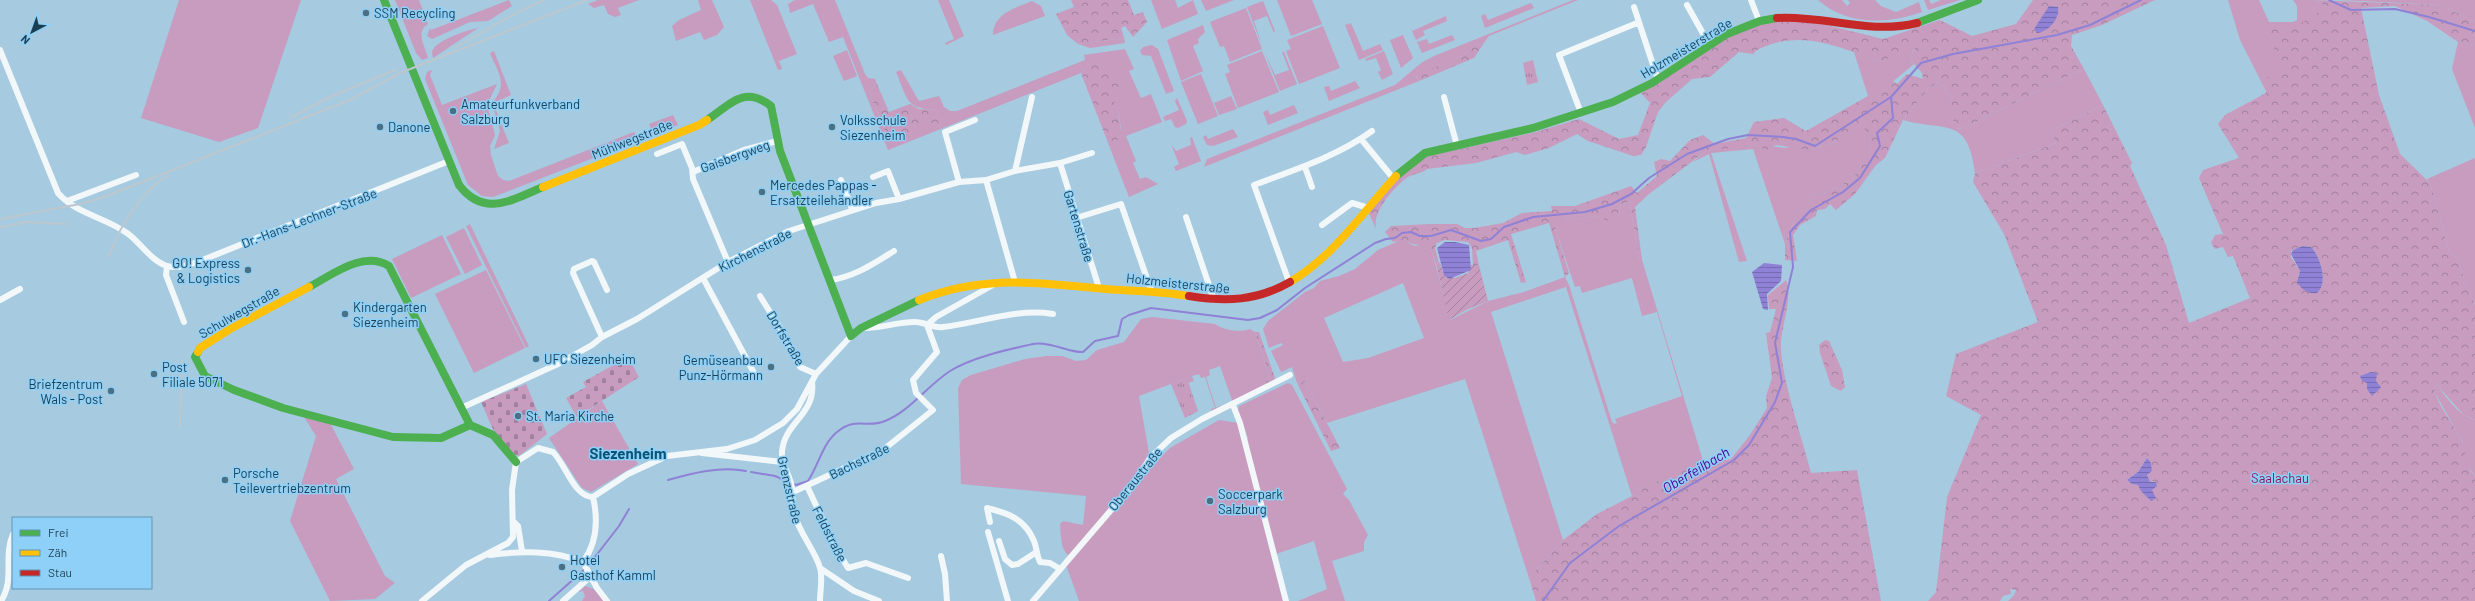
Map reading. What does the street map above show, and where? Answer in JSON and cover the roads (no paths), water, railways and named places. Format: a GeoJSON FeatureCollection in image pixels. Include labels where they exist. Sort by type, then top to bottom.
{"type":"FeatureCollection","features":[{"type":"Feature","properties":{"kind":"street","name":"Mühlwegstraße"},"geometry":{"type":"LineString","coordinates":[[384,0],[459,185],[466,195],[480,203],[500,204],[700,125],[737,99],[751,96],[759,97],[771,106],[776,122],[777,141],[851,336]]}},
{"type":"Feature","properties":{"kind":"street"},"geometry":{"type":"LineString","coordinates":[[1751,0],[1759,21]]}},
{"type":"Feature","properties":{"kind":"street","name":"Holzmeisterstraße"},"geometry":{"type":"LineString","coordinates":[[851,336],[861,328],[932,295],[994,284],[1015,282],[1029,281],[1099,288],[1151,290],[1214,300],[1254,298],[1289,282],[1324,257],[1369,208],[1393,178],[1407,164],[1425,153],[1581,113],[1619,100],[1658,80],[1729,34],[1759,21],[1792,16],[1808,17],[1866,28],[1893,28],[1920,22],[1978,0]]}},
{"type":"Feature","properties":{"kind":"street"},"geometry":{"type":"LineString","coordinates":[[1687,5],[1710,46]]}},
{"type":"Feature","properties":{"kind":"street"},"geometry":{"type":"LineString","coordinates":[[1634,7],[1637,23],[1658,80]]}},
{"type":"Feature","properties":{"kind":"street"},"geometry":{"type":"LineString","coordinates":[[1581,113],[1559,55],[1637,23]]}},
{"type":"Feature","properties":{"kind":"street"},"geometry":{"type":"LineString","coordinates":[[0,50],[54,185],[67,201],[120,228],[155,259],[167,266],[166,275],[184,322]]}},
{"type":"Feature","properties":{"kind":"street"},"geometry":{"type":"LineString","coordinates":[[1015,171],[1032,97]]}},
{"type":"Feature","properties":{"kind":"street"},"geometry":{"type":"LineString","coordinates":[[1444,97],[1457,146]]}},
{"type":"Feature","properties":{"kind":"street"},"geometry":{"type":"LineString","coordinates":[[959,182],[945,132],[975,120]]}},
{"type":"Feature","properties":{"kind":"street"},"geometry":{"type":"LineString","coordinates":[[1289,282],[1254,185],[1305,167],[1361,139],[1372,131]]}},
{"type":"Feature","properties":{"kind":"street"},"geometry":{"type":"LineString","coordinates":[[1361,139],[1393,178]]}},
{"type":"Feature","properties":{"kind":"street","name":"Gaisbergweg"},"geometry":{"type":"LineString","coordinates":[[693,172],[744,150],[777,141]]}},
{"type":"Feature","properties":{"kind":"street","name":"Gaisbergweg"},"geometry":{"type":"LineString","coordinates":[[657,154],[682,144],[693,172],[693,179],[728,262]]}},
{"type":"Feature","properties":{"kind":"street"},"geometry":{"type":"LineString","coordinates":[[809,224],[852,209],[899,199],[959,182],[986,180],[1015,171],[1060,163],[1092,153]]}},
{"type":"Feature","properties":{"kind":"street","name":"Dr.-Hans-Lechner-Straße"},"geometry":{"type":"LineString","coordinates":[[167,266],[176,268],[200,261],[449,162]]}},
{"type":"Feature","properties":{"kind":"street","name":"Gartenstraße"},"geometry":{"type":"LineString","coordinates":[[1060,163],[1099,288]]}},
{"type":"Feature","properties":{"kind":"street"},"geometry":{"type":"LineString","coordinates":[[1305,167],[1312,187]]}},
{"type":"Feature","properties":{"kind":"street"},"geometry":{"type":"LineString","coordinates":[[873,178],[888,171],[899,199]]}},
{"type":"Feature","properties":{"kind":"street"},"geometry":{"type":"LineString","coordinates":[[67,201],[136,174]]}},
{"type":"Feature","properties":{"kind":"street"},"geometry":{"type":"LineString","coordinates":[[841,180],[852,209]]}},
{"type":"Feature","properties":{"kind":"street"},"geometry":{"type":"LineString","coordinates":[[986,180],[1015,282]]}},
{"type":"Feature","properties":{"kind":"street"},"geometry":{"type":"LineString","coordinates":[[1322,225],[1352,203],[1369,208]]}},
{"type":"Feature","properties":{"kind":"street"},"geometry":{"type":"LineString","coordinates":[[1076,218],[1121,204],[1151,290]]}},
{"type":"Feature","properties":{"kind":"street"},"geometry":{"type":"LineString","coordinates":[[1186,217],[1214,300]]}},
{"type":"Feature","properties":{"kind":"street","name":"Kirchenstraße"},"geometry":{"type":"LineString","coordinates":[[461,408],[545,371],[592,345],[602,337],[640,317],[728,262],[789,231],[809,224]]}},
{"type":"Feature","properties":{"kind":"street"},"geometry":{"type":"LineString","coordinates":[[830,280],[845,278],[868,268],[894,251]]}},
{"type":"Feature","properties":{"kind":"street","name":"Schulwegstraße"},"geometry":{"type":"LineString","coordinates":[[379,260],[389,266],[470,425],[441,438],[393,437],[283,408],[234,390],[205,376],[195,357],[200,348],[288,298],[354,263],[379,260]]}},
{"type":"Feature","properties":{"kind":"street"},"geometry":{"type":"LineString","coordinates":[[602,337],[573,273],[574,269],[592,261],[594,262],[607,290]]}},
{"type":"Feature","properties":{"kind":"street","name":"Kirchenstraße"},"geometry":{"type":"LineString","coordinates":[[703,278],[753,371]]}},
{"type":"Feature","properties":{"kind":"street"},"geometry":{"type":"LineString","coordinates":[[927,325],[936,317],[994,284]]}},
{"type":"Feature","properties":{"kind":"street"},"geometry":{"type":"LineString","coordinates":[[0,300],[20,289]]}},
{"type":"Feature","properties":{"kind":"street","name":"Dorfstraße"},"geometry":{"type":"LineString","coordinates":[[760,296],[780,328],[800,367],[816,374]]}},
{"type":"Feature","properties":{"kind":"street"},"geometry":{"type":"LineString","coordinates":[[861,328],[878,329],[916,322],[941,328],[1023,313],[1053,314]]}},
{"type":"Feature","properties":{"kind":"street","name":"Bachstraße"},"geometry":{"type":"LineString","coordinates":[[792,490],[806,486],[894,444],[933,410],[916,393],[913,380],[937,352],[927,325]]}},
{"type":"Feature","properties":{"kind":"street","name":"Dorfstraße"},"geometry":{"type":"LineString","coordinates":[[593,497],[647,464],[667,456],[727,450],[755,440],[782,423],[797,409],[816,374],[851,336]]}},
{"type":"Feature","properties":{"kind":"street","name":"Oberaustraße"},"geometry":{"type":"LineString","coordinates":[[1033,601],[1130,488],[1158,450],[1185,429],[1290,375]]}},
{"type":"Feature","properties":{"kind":"street","name":"Grenzstraße"},"geometry":{"type":"LineString","coordinates":[[812,382],[814,395],[810,404],[791,429],[786,439],[782,450],[782,462],[790,478],[794,514],[800,532],[820,568],[820,601]]}},
{"type":"Feature","properties":{"kind":"street"},"geometry":{"type":"LineString","coordinates":[[1233,405],[1240,423],[1286,601]]}},
{"type":"Feature","properties":{"kind":"street"},"geometry":{"type":"LineString","coordinates":[[470,425],[493,436],[516,462]]}},
{"type":"Feature","properties":{"kind":"street"},"geometry":{"type":"LineString","coordinates":[[422,601],[466,565],[486,556],[508,543],[513,537],[512,490],[516,462],[538,448],[549,450],[557,456],[580,492],[587,497],[593,497],[597,513],[594,542],[591,552],[583,563]]}},
{"type":"Feature","properties":{"kind":"street","name":"Dorfstraße"},"geometry":{"type":"LineString","coordinates":[[697,452],[782,462]]}},
{"type":"Feature","properties":{"kind":"street","name":"Feldstraße"},"geometry":{"type":"LineString","coordinates":[[806,486],[836,548],[848,568],[866,563],[908,578]]}},
{"type":"Feature","properties":{"kind":"street"},"geometry":{"type":"LineString","coordinates":[[990,522],[987,508],[1009,513],[1027,526],[1035,542],[1035,553],[1040,562],[1050,563],[1060,569]]}},
{"type":"Feature","properties":{"kind":"street"},"geometry":{"type":"LineString","coordinates":[[513,521],[518,526],[522,551]]}},
{"type":"Feature","properties":{"kind":"street"},"geometry":{"type":"LineString","coordinates":[[988,532],[1008,601]]}},
{"type":"Feature","properties":{"kind":"street"},"geometry":{"type":"LineString","coordinates":[[1,601],[8,591],[10,581],[7,559],[12,538]]}},
{"type":"Feature","properties":{"kind":"street"},"geometry":{"type":"LineString","coordinates":[[999,541],[1005,559],[1012,565],[1018,564],[1035,553]]}},
{"type":"Feature","properties":{"kind":"street"},"geometry":{"type":"LineString","coordinates":[[486,556],[522,551],[571,557],[583,563],[590,577],[607,601]]}},
{"type":"Feature","properties":{"kind":"street"},"geometry":{"type":"LineString","coordinates":[[941,556],[946,574],[947,601]]}},
{"type":"Feature","properties":{"kind":"street"},"geometry":{"type":"LineString","coordinates":[[820,568],[854,591],[879,601]]}},
{"type":"Feature","properties":{"kind":"street"},"geometry":{"type":"LineString","coordinates":[[564,601],[590,577]]}},
{"type":"Feature","properties":{"kind":"waterway"},"geometry":{"type":"LineString","coordinates":[[793,484],[796,485],[808,481],[828,442],[844,427],[856,424],[878,423],[894,417],[950,371],[990,354],[1033,344],[1053,345],[1072,351],[1083,352],[1095,341],[1118,336],[1122,319],[1129,315],[1151,308],[1248,320],[1260,318],[1277,310],[1305,288],[1375,243],[1386,239],[1395,238],[1402,233],[1411,232],[1420,236],[1431,236],[1451,230],[1481,241],[1491,239],[1504,227],[1533,217],[1585,212],[1612,204],[1631,194],[1649,178],[1687,154],[1728,139],[1748,135],[1783,137],[1796,139],[1815,146],[1891,97],[1921,63],[1953,54],[2057,35],[2090,25],[2141,0]]}},
{"type":"Feature","properties":{"kind":"waterway"},"geometry":{"type":"LineString","coordinates":[[2329,0],[2351,10],[2395,9],[2429,17],[2475,31]]}},
{"type":"Feature","properties":{"kind":"waterway","name":"Oberfeilbach"},"geometry":{"type":"LineString","coordinates":[[1543,601],[1570,563],[1619,526],[1734,460],[1749,445],[1775,402],[1782,383],[1775,343],[1793,267],[1790,232],[1811,210],[1843,192],[1860,178],[1880,146],[1877,133],[1893,118],[1891,97]]}},
{"type":"Feature","properties":{"kind":"waterway"},"geometry":{"type":"LineString","coordinates":[[668,480],[716,470],[726,469],[746,471]]}},
{"type":"Feature","properties":{"kind":"waterway"},"geometry":{"type":"LineString","coordinates":[[751,472],[775,476],[789,482]]}},
{"type":"Feature","properties":{"kind":"waterway"},"geometry":{"type":"LineString","coordinates":[[588,566],[619,526],[629,509]]}},
{"type":"Feature","properties":{"kind":"waterway"},"geometry":{"type":"LineString","coordinates":[[549,601],[585,569]]}},
{"type":"Feature","properties":{"kind":"railway"},"geometry":{"type":"LineString","coordinates":[[456,47],[520,11],[544,0]]}},
{"type":"Feature","properties":{"kind":"railway"},"geometry":{"type":"LineString","coordinates":[[0,219],[80,204],[104,197],[350,100],[400,73],[587,0]]}},
{"type":"Feature","properties":{"kind":"railway"},"geometry":{"type":"LineString","coordinates":[[290,118],[330,97],[395,70]]}},
{"type":"Feature","properties":{"kind":"railway"},"geometry":{"type":"LineString","coordinates":[[109,256],[119,232],[132,211],[148,191],[168,175]]}},
{"type":"Feature","properties":{"kind":"railway"},"geometry":{"type":"LineString","coordinates":[[0,227],[28,222],[65,224]]}},
{"type":"Feature","properties":{"kind":"railway"},"geometry":{"type":"LineString","coordinates":[[180,426],[182,361]]}},
{"type":"Feature","properties":{"kind":"place","name":"SSM Recycling"},"geometry":{"type":"Point","coordinates":[366,13]}},
{"type":"Feature","properties":{"kind":"place","name":"Amateurfunkverband Salzburg"},"geometry":{"type":"Point","coordinates":[453,111]}},
{"type":"Feature","properties":{"kind":"place","name":"Danone"},"geometry":{"type":"Point","coordinates":[380,127]}},
{"type":"Feature","properties":{"kind":"place","name":"Volksschule Siezenheim"},"geometry":{"type":"Point","coordinates":[832,127]}},
{"type":"Feature","properties":{"kind":"place","name":"Mercedes Pappas - Ersatzteilehändler"},"geometry":{"type":"Point","coordinates":[762,192]}},
{"type":"Feature","properties":{"kind":"place","name":"GO! Express & Logistics"},"geometry":{"type":"Point","coordinates":[248,270]}},
{"type":"Feature","properties":{"kind":"place","name":"Kindergarten Siezenheim"},"geometry":{"type":"Point","coordinates":[345,314]}},
{"type":"Feature","properties":{"kind":"place","name":"UFC Siezenheim"},"geometry":{"type":"Point","coordinates":[536,359]}},
{"type":"Feature","properties":{"kind":"place","name":"Gemüseanbau Punz-Hörmann"},"geometry":{"type":"Point","coordinates":[771,367]}},
{"type":"Feature","properties":{"kind":"place","name":"Post Filiale 5071"},"geometry":{"type":"Point","coordinates":[154,374]}},
{"type":"Feature","properties":{"kind":"place","name":"Briefzentrum Wals - Post"},"geometry":{"type":"Point","coordinates":[111,391]}},
{"type":"Feature","properties":{"kind":"place","name":"St. Maria Kirche"},"geometry":{"type":"Point","coordinates":[518,416]}},
{"type":"Feature","properties":{"kind":"place","name":"Porsche Teilevertriebzentrum"},"geometry":{"type":"Point","coordinates":[225,480]}},
{"type":"Feature","properties":{"kind":"place","name":"Soccerpark Salzburg"},"geometry":{"type":"Point","coordinates":[1210,501]}},
{"type":"Feature","properties":{"kind":"place","name":"Hotel Gasthof Kamml"},"geometry":{"type":"Point","coordinates":[562,567]}},
{"type":"Feature","properties":{"kind":"district","name":"Siezenheim"},"geometry":{"type":"Point","coordinates":[628,454]}},
{"type":"Feature","properties":{"kind":"park label","name":"Saalachau"},"geometry":{"type":"Point","coordinates":[2280,478]}}]}
